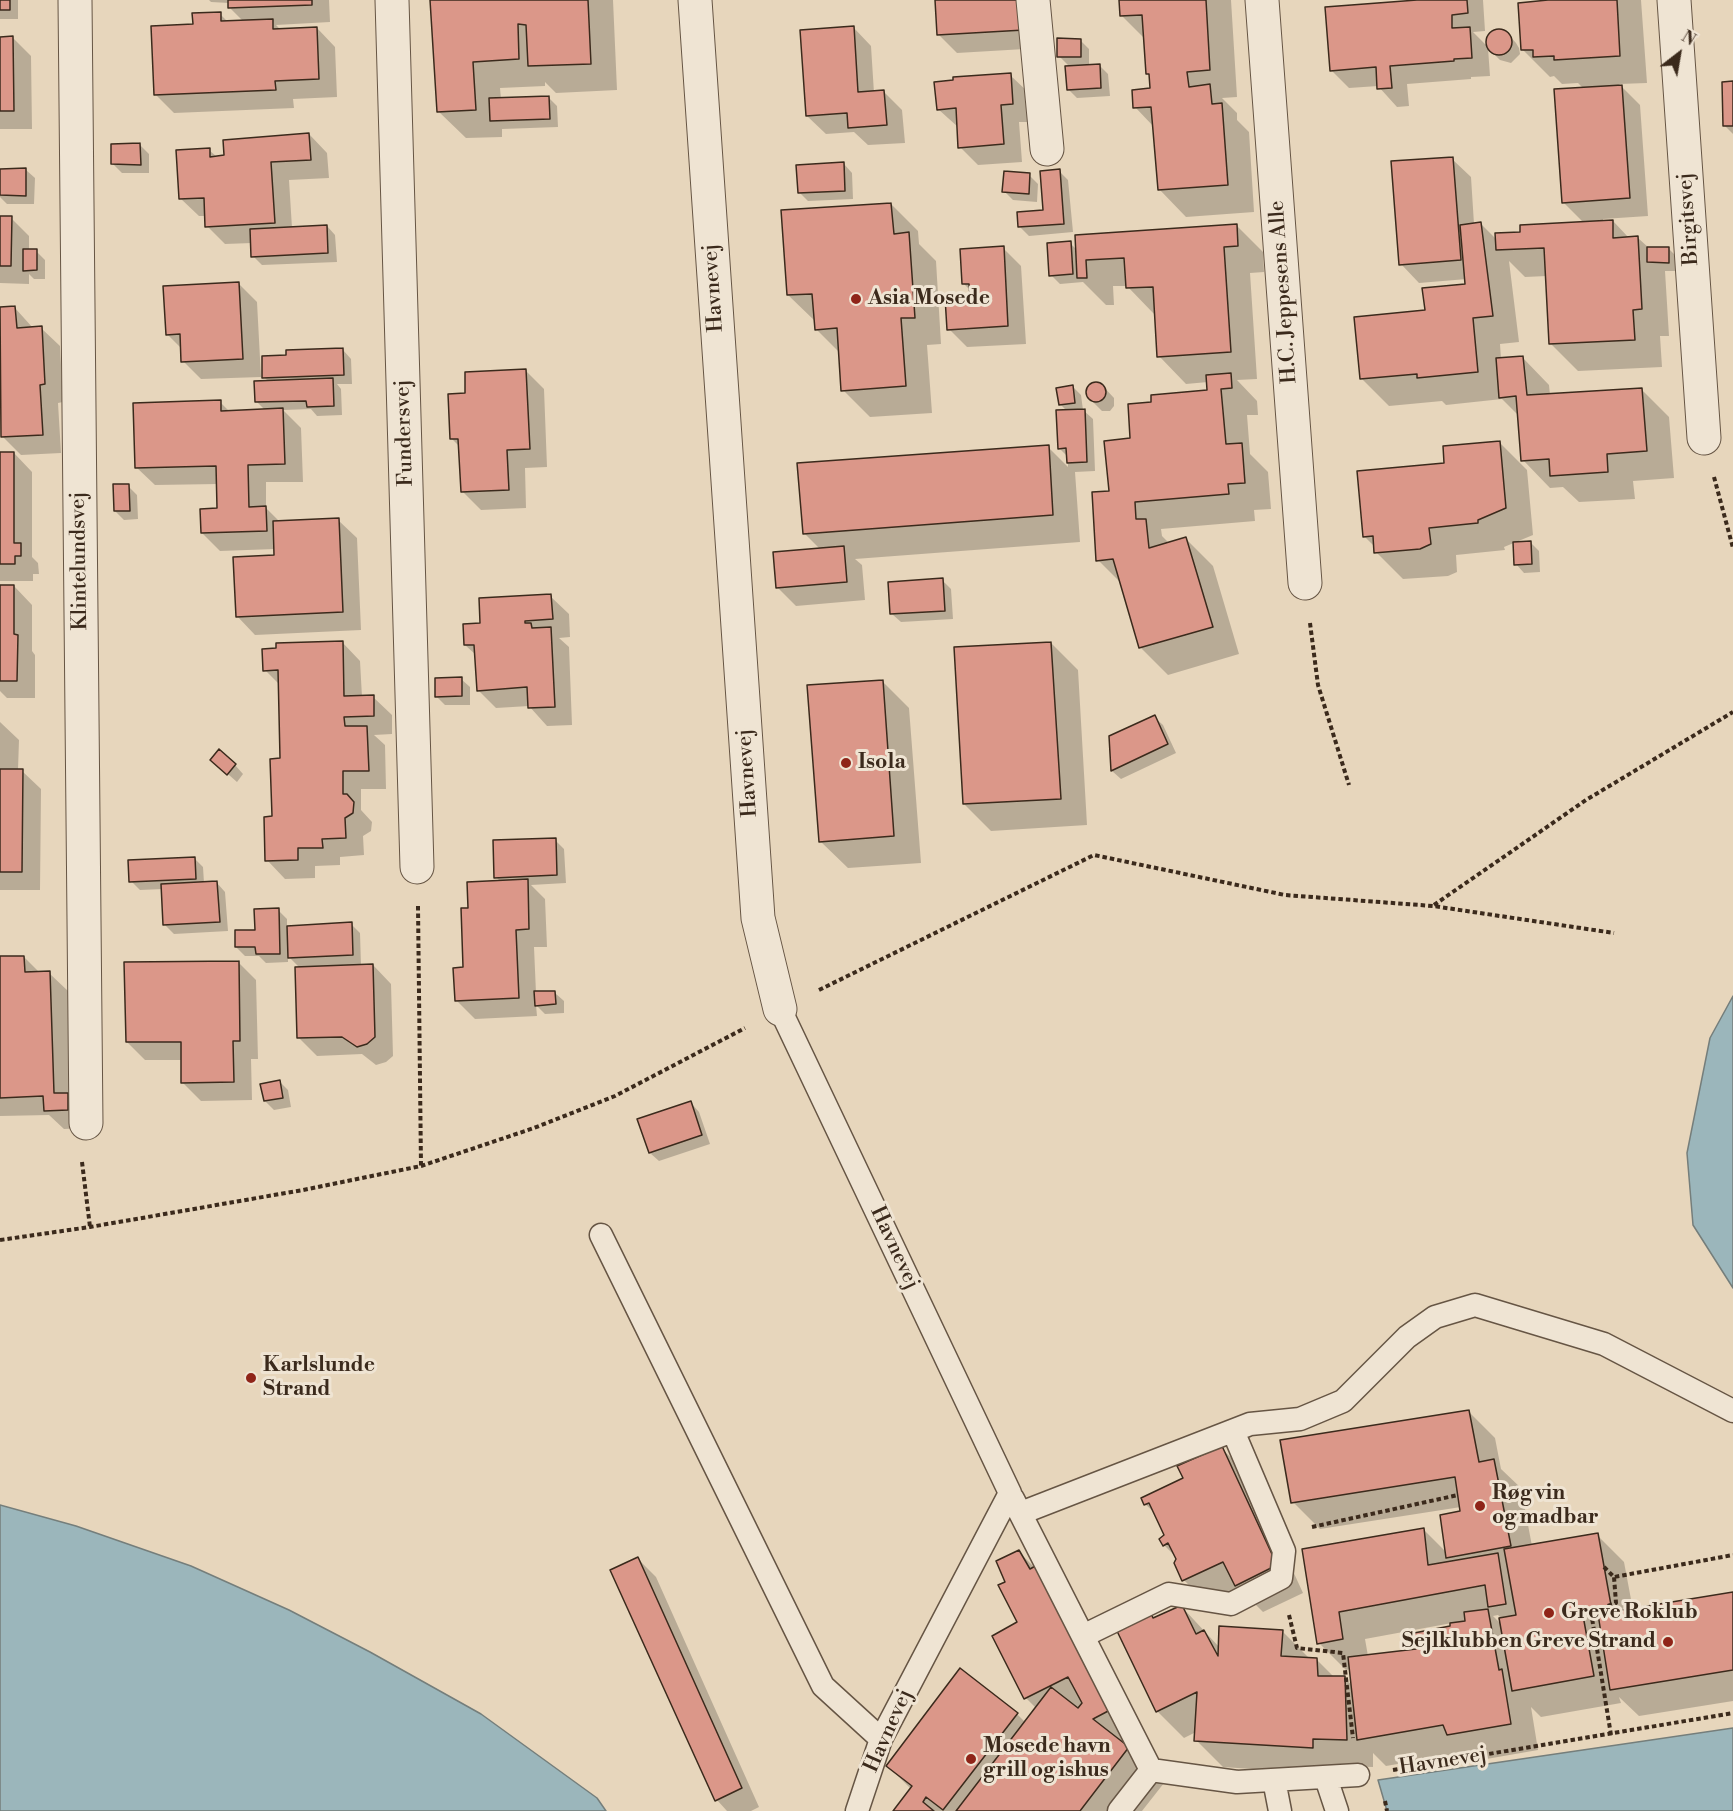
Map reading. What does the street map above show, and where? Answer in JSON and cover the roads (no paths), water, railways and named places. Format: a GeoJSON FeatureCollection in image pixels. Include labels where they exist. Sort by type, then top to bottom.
{"type":"FeatureCollection","features":[{"type":"Feature","properties":{"kind":"street","name":"Klintelundsvej"},"geometry":{"type":"LineString","coordinates":[[75,0],[86,1123]]}},
{"type":"Feature","properties":{"kind":"street","name":"Fundersvej"},"geometry":{"type":"LineString","coordinates":[[392,0],[417,867]]}},
{"type":"Feature","properties":{"kind":"street","name":"Havnevej"},"geometry":{"type":"LineString","coordinates":[[695,0],[758,918],[780,1009]]}},
{"type":"Feature","properties":{"kind":"street"},"geometry":{"type":"LineString","coordinates":[[1033,0],[1047,149]]}},
{"type":"Feature","properties":{"kind":"street","name":"H.C. Jeppesens Alle"},"geometry":{"type":"LineString","coordinates":[[1262,0],[1305,584]]}},
{"type":"Feature","properties":{"kind":"street","name":"Birgitsvej"},"geometry":{"type":"LineString","coordinates":[[1674,0],[1704,438]]}},
{"type":"Feature","properties":{"kind":"lane","name":"Havnevej"},"geometry":{"type":"LineString","coordinates":[[780,1009],[1015,1503],[1152,1770]]}},
{"type":"Feature","properties":{"kind":"lane"},"geometry":{"type":"LineString","coordinates":[[601,1235],[823,1686],[881,1739]]}},
{"type":"Feature","properties":{"kind":"lane"},"geometry":{"type":"LineString","coordinates":[[1015,1503],[1250,1424],[1300,1419],[1343,1401],[1407,1337],[1435,1317],[1474,1305],[1604,1344],[1733,1411]]}},
{"type":"Feature","properties":{"kind":"lane"},"geometry":{"type":"LineString","coordinates":[[1083,1636],[1169,1594],[1231,1604],[1281,1578],[1284,1551],[1233,1431]]}},
{"type":"Feature","properties":{"kind":"lane","name":"Havnevej"},"geometry":{"type":"LineString","coordinates":[[858,1811],[881,1739],[1015,1503]]}},
{"type":"Feature","properties":{"kind":"lane"},"geometry":{"type":"LineString","coordinates":[[1119,1811],[1152,1770],[1237,1782],[1358,1775]]}},
{"type":"Feature","properties":{"kind":"lane"},"geometry":{"type":"LineString","coordinates":[[1326,1778],[1337,1811]]}},
{"type":"Feature","properties":{"kind":"lane"},"geometry":{"type":"LineString","coordinates":[[1274,1780],[1280,1811]]}},
{"type":"Feature","properties":{"kind":"water"},"geometry":{"type":"Polygon","coordinates":[[[1733,996],[1733,1288],[1693,1225],[1687,1153],[1710,1038],[1733,996]]]}},
{"type":"Feature","properties":{"kind":"water"},"geometry":{"type":"Polygon","coordinates":[[[0,1505],[76,1526],[191,1566],[289,1610],[481,1714],[597,1798],[606,1811],[0,1811],[0,1505]]]}},
{"type":"Feature","properties":{"kind":"water"},"geometry":{"type":"Polygon","coordinates":[[[1733,1728],[1733,1811],[1387,1811],[1378,1780],[1733,1728]]]}},
{"type":"Feature","properties":{"kind":"place","name":"Asia Mosede"},"geometry":{"type":"Point","coordinates":[856,299]}},
{"type":"Feature","properties":{"kind":"place","name":"Isola"},"geometry":{"type":"Point","coordinates":[846,763]}},
{"type":"Feature","properties":{"kind":"place","name":"Karlslunde Strand"},"geometry":{"type":"Point","coordinates":[251,1378]}},
{"type":"Feature","properties":{"kind":"place","name":"Røg vin og madbar"},"geometry":{"type":"Point","coordinates":[1480,1506]}},
{"type":"Feature","properties":{"kind":"place","name":"Greve Roklub"},"geometry":{"type":"Point","coordinates":[1549,1613]}},
{"type":"Feature","properties":{"kind":"place","name":"Sejlklubben Greve Strand"},"geometry":{"type":"Point","coordinates":[1668,1642]}},
{"type":"Feature","properties":{"kind":"place","name":"Mosede havn grill og ishus"},"geometry":{"type":"Point","coordinates":[971,1759]}}]}
